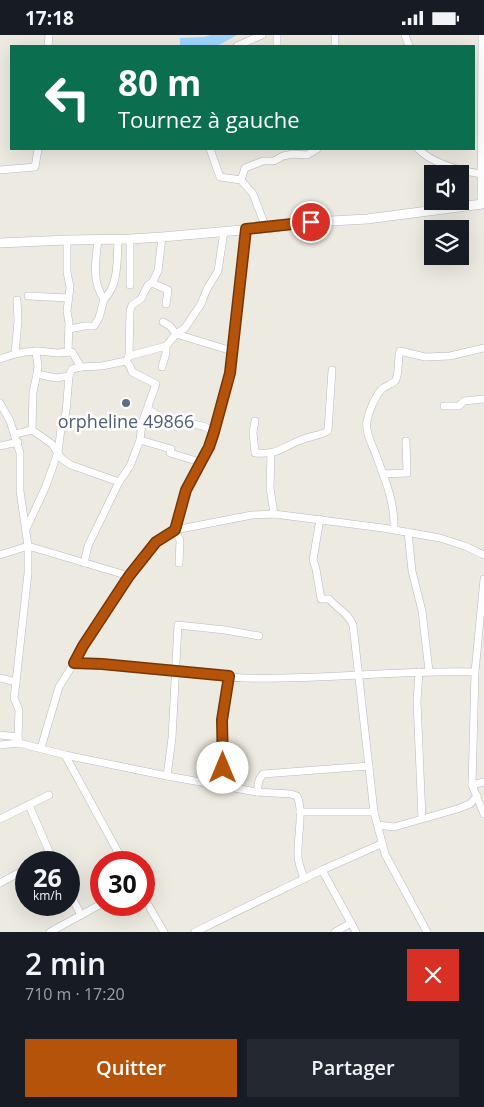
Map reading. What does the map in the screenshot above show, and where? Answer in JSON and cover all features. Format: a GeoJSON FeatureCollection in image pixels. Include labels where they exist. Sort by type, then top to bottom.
{"type":"FeatureCollection","features":[{"type":"Feature","properties":{"kind":"street"},"geometry":{"type":"LineString","coordinates":[[249,43],[262,35]]}},
{"type":"Feature","properties":{"kind":"street"},"geometry":{"type":"LineString","coordinates":[[0,243],[67,239],[162,237],[266,228],[295,223],[367,219],[483,204],[484,37]]}},
{"type":"Feature","properties":{"kind":"street"},"geometry":{"type":"LineString","coordinates":[[0,170],[35,167],[38,150]]}},
{"type":"Feature","properties":{"kind":"street"},"geometry":{"type":"LineString","coordinates":[[210,150],[220,177],[241,180],[253,194],[266,228]]}},
{"type":"Feature","properties":{"kind":"street"},"geometry":{"type":"LineString","coordinates":[[241,180],[245,168],[263,161],[274,161],[283,156],[293,154],[307,155],[315,150]]}},
{"type":"Feature","properties":{"kind":"street"},"geometry":{"type":"LineString","coordinates":[[419,150],[442,165],[464,172],[482,174]]}},
{"type":"Feature","properties":{"kind":"street"},"geometry":{"type":"LineString","coordinates":[[179,563],[180,540],[175,530],[186,490],[209,447],[230,373],[237,293],[246,229]]}},
{"type":"Feature","properties":{"kind":"street"},"geometry":{"type":"LineString","coordinates":[[26,529],[46,486],[58,452],[60,429],[66,413],[72,369],[102,366],[166,346],[176,333],[185,328],[201,304],[207,289],[218,271],[224,231]]}},
{"type":"Feature","properties":{"kind":"street"},"geometry":{"type":"LineString","coordinates":[[84,563],[88,546],[119,482],[130,466],[140,440],[142,423],[156,384],[132,371],[127,359],[129,321],[132,305],[141,299],[158,271],[162,237]]}},
{"type":"Feature","properties":{"kind":"street"},"geometry":{"type":"LineString","coordinates":[[67,239],[67,272],[70,287],[67,311],[69,329],[68,352]]}},
{"type":"Feature","properties":{"kind":"street"},"geometry":{"type":"LineString","coordinates":[[98,239],[95,279],[104,299]]}},
{"type":"Feature","properties":{"kind":"street"},"geometry":{"type":"LineString","coordinates":[[69,329],[94,326],[99,318],[104,299],[115,279],[118,239]]}},
{"type":"Feature","properties":{"kind":"street"},"geometry":{"type":"LineString","coordinates":[[130,239],[130,285]]}},
{"type":"Feature","properties":{"kind":"street"},"geometry":{"type":"LineString","coordinates":[[152,283],[168,289],[166,304]]}},
{"type":"Feature","properties":{"kind":"street"},"geometry":{"type":"LineString","coordinates":[[28,296],[68,298]]}},
{"type":"Feature","properties":{"kind":"street"},"geometry":{"type":"LineString","coordinates":[[15,353],[18,321],[17,300]]}},
{"type":"Feature","properties":{"kind":"street"},"geometry":{"type":"LineString","coordinates":[[163,322],[176,333],[232,351]]}},
{"type":"Feature","properties":{"kind":"street"},"geometry":{"type":"LineString","coordinates":[[162,367],[166,346]]}},
{"type":"Feature","properties":{"kind":"street"},"geometry":{"type":"LineString","coordinates":[[394,529],[394,513],[390,494],[370,441],[367,421],[376,397],[382,388],[395,380],[399,371],[397,360],[400,351],[425,357],[450,356],[484,348]]}},
{"type":"Feature","properties":{"kind":"street"},"geometry":{"type":"LineString","coordinates":[[0,359],[15,353],[36,351],[68,352],[74,354],[81,367]]}},
{"type":"Feature","properties":{"kind":"street"},"geometry":{"type":"LineString","coordinates":[[32,430],[33,392],[38,366],[36,351]]}},
{"type":"Feature","properties":{"kind":"street"},"geometry":{"type":"LineString","coordinates":[[254,421],[255,453],[271,453],[282,450],[299,440],[321,435],[328,431],[332,370]]}},
{"type":"Feature","properties":{"kind":"street"},"geometry":{"type":"LineString","coordinates":[[37,374],[56,378],[70,376]]}},
{"type":"Feature","properties":{"kind":"street"},"geometry":{"type":"LineString","coordinates":[[444,406],[459,406],[464,401],[484,399]]}},
{"type":"Feature","properties":{"kind":"street"},"geometry":{"type":"LineString","coordinates":[[0,403],[17,438],[21,464],[20,491],[28,546],[28,573],[14,698],[20,710],[18,740]]}},
{"type":"Feature","properties":{"kind":"street"},"geometry":{"type":"LineString","coordinates":[[148,409],[176,427],[182,421],[203,425],[214,432]]}},
{"type":"Feature","properties":{"kind":"street"},"geometry":{"type":"LineString","coordinates":[[0,446],[32,430]]}},
{"type":"Feature","properties":{"kind":"street"},"geometry":{"type":"LineString","coordinates":[[32,430],[52,444],[62,459],[71,465],[119,482]]}},
{"type":"Feature","properties":{"kind":"street"},"geometry":{"type":"LineString","coordinates":[[140,440],[171,449],[170,453],[200,462]]}},
{"type":"Feature","properties":{"kind":"street"},"geometry":{"type":"LineString","coordinates":[[383,474],[407,473],[406,441]]}},
{"type":"Feature","properties":{"kind":"street"},"geometry":{"type":"LineString","coordinates":[[271,453],[270,488],[274,514]]}},
{"type":"Feature","properties":{"kind":"street"},"geometry":{"type":"LineString","coordinates":[[41,748],[58,687],[87,639],[129,576],[156,542],[175,530],[252,515],[274,514],[394,529],[448,540],[484,555]]}},
{"type":"Feature","properties":{"kind":"street"},"geometry":{"type":"LineString","coordinates":[[320,519],[313,560],[321,599],[329,599],[350,618],[353,625],[374,812],[381,843],[427,932]]}},
{"type":"Feature","properties":{"kind":"street"},"geometry":{"type":"LineString","coordinates":[[408,532],[412,571],[422,611],[429,671]]}},
{"type":"Feature","properties":{"kind":"street"},"geometry":{"type":"LineString","coordinates":[[0,555],[28,546],[129,576]]}},
{"type":"Feature","properties":{"kind":"street"},"geometry":{"type":"LineString","coordinates":[[484,579],[475,672],[472,785],[484,815]]}},
{"type":"Feature","properties":{"kind":"street"},"geometry":{"type":"LineString","coordinates":[[167,777],[172,738],[174,671],[178,625],[259,635]]}},
{"type":"Feature","properties":{"kind":"street"},"geometry":{"type":"LineString","coordinates":[[74,663],[243,678],[429,671],[475,672]]}},
{"type":"Feature","properties":{"kind":"street"},"geometry":{"type":"LineString","coordinates":[[419,672],[417,701],[422,818]]}},
{"type":"Feature","properties":{"kind":"street"},"geometry":{"type":"LineString","coordinates":[[223,785],[222,720],[229,676]]}},
{"type":"Feature","properties":{"kind":"street"},"geometry":{"type":"LineString","coordinates":[[0,678],[16,682]]}},
{"type":"Feature","properties":{"kind":"street"},"geometry":{"type":"LineString","coordinates":[[0,735],[65,755],[167,777],[257,792],[297,796],[300,812],[298,858],[304,879]]}},
{"type":"Feature","properties":{"kind":"street"},"geometry":{"type":"LineString","coordinates":[[0,745],[18,740]]}},
{"type":"Feature","properties":{"kind":"street"},"geometry":{"type":"LineString","coordinates":[[65,755],[117,851]]}},
{"type":"Feature","properties":{"kind":"street"},"geometry":{"type":"LineString","coordinates":[[257,792],[259,780],[263,774],[369,766]]}},
{"type":"Feature","properties":{"kind":"street"},"geometry":{"type":"LineString","coordinates":[[472,785],[484,782]]}},
{"type":"Feature","properties":{"kind":"street"},"geometry":{"type":"LineString","coordinates":[[0,819],[49,795]]}},
{"type":"Feature","properties":{"kind":"street"},"geometry":{"type":"LineString","coordinates":[[378,825],[394,827],[470,804],[477,796]]}},
{"type":"Feature","properties":{"kind":"street"},"geometry":{"type":"LineString","coordinates":[[29,805],[49,851]]}},
{"type":"Feature","properties":{"kind":"street"},"geometry":{"type":"LineString","coordinates":[[300,812],[374,812]]}},
{"type":"Feature","properties":{"kind":"street"},"geometry":{"type":"LineString","coordinates":[[195,932],[322,869],[381,843]]}},
{"type":"Feature","properties":{"kind":"street"},"geometry":{"type":"LineString","coordinates":[[322,869],[356,932]]}},
{"type":"Feature","properties":{"kind":"street"},"geometry":{"type":"LineString","coordinates":[[0,883],[15,875]]}},
{"type":"Feature","properties":{"kind":"street"},"geometry":{"type":"LineString","coordinates":[[50,932],[90,910]]}},
{"type":"Feature","properties":{"kind":"street"},"geometry":{"type":"LineString","coordinates":[[155,916],[164,932]]}},
{"type":"Feature","properties":{"kind":"street"},"geometry":{"type":"LineString","coordinates":[[335,932],[351,923]]}},
{"type":"Feature","properties":{"kind":"water"},"geometry":{"type":"Polygon","coordinates":[[[211,35],[237,35],[219,45],[180,45],[180,38],[211,35]]]}},
{"type":"Feature","properties":{"kind":"place","name":"orpheline 49866"},"geometry":{"type":"Point","coordinates":[126,403]}},
{"type":"Feature","properties":{"kind":"route"},"geometry":{"type":"LineString","coordinates":[[223,768],[222,720],[229,676],[74,663],[106,609],[129,576],[156,542],[175,530],[186,490],[209,447],[230,373],[237,293],[246,229],[311,222]]}}]}
